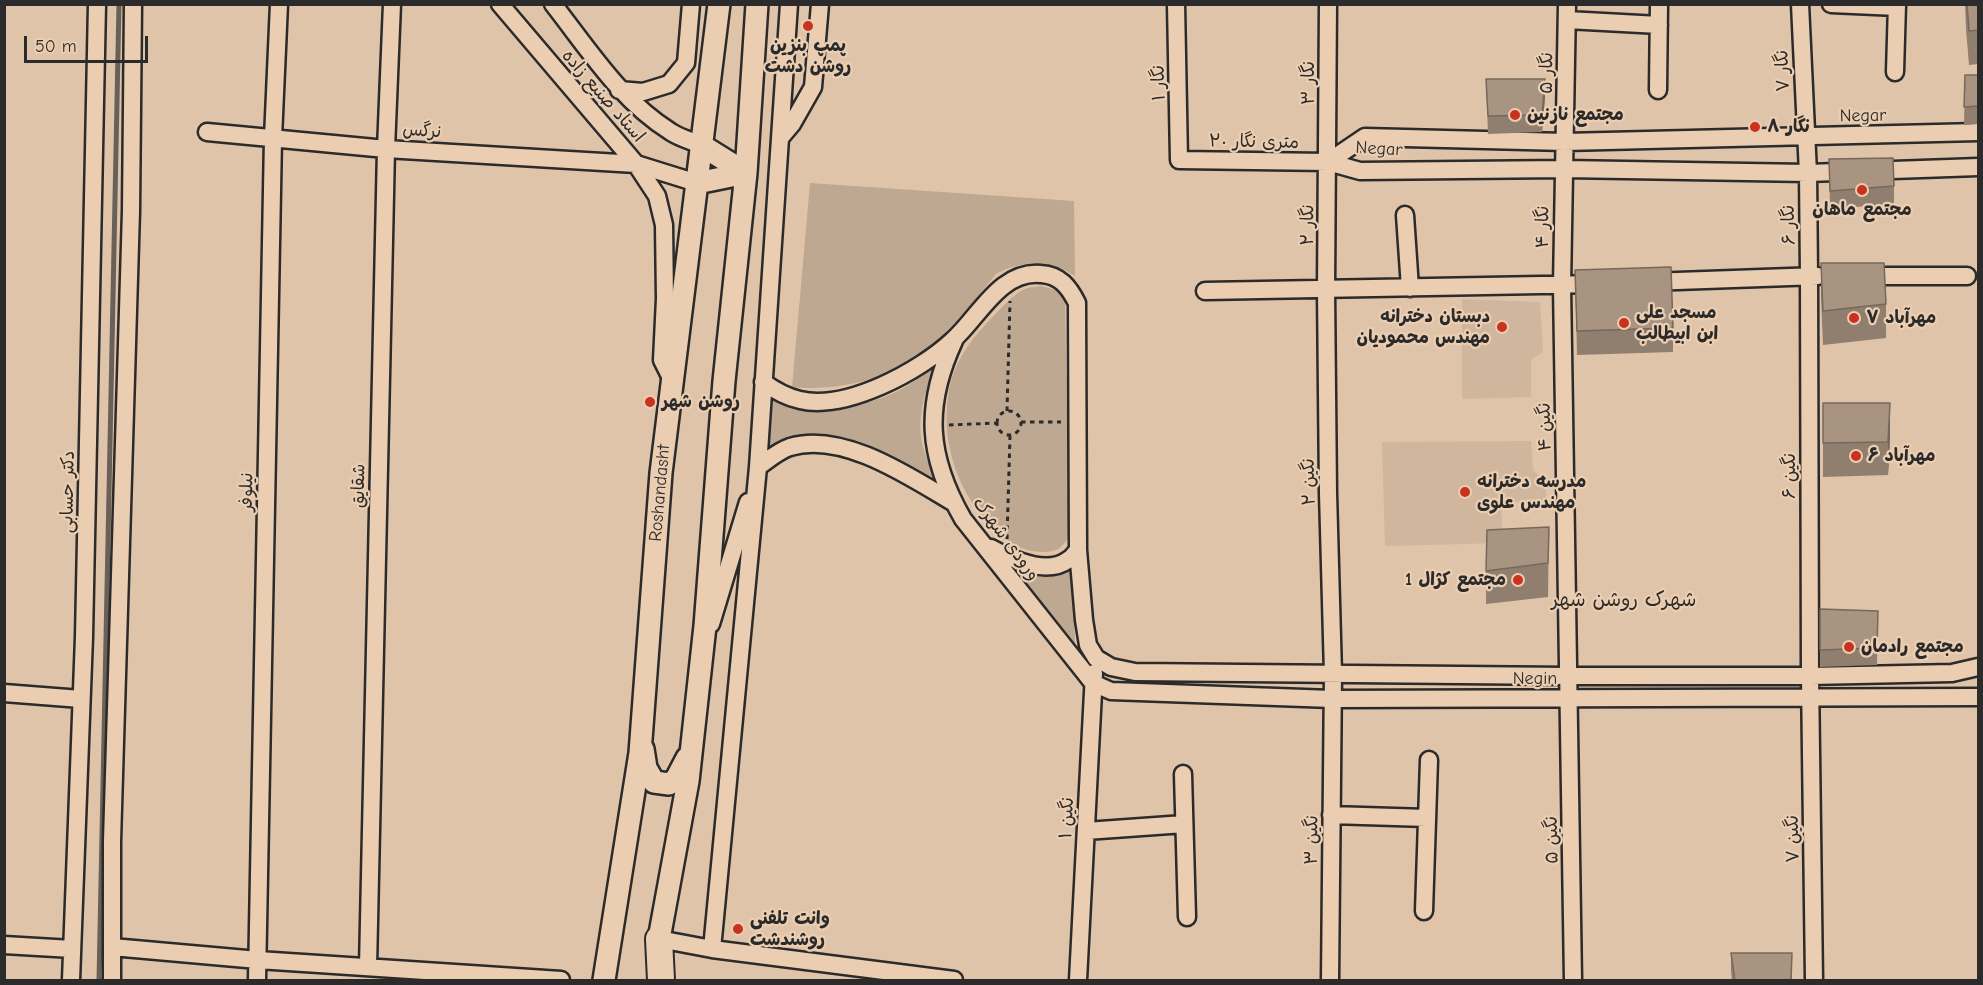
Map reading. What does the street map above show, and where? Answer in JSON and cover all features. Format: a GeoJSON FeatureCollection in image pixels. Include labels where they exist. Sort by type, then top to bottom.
{"type":"FeatureCollection","features":[{"type":"Feature","properties":{"kind":"highway"},"geometry":{"type":"LineString","coordinates":[[659,939],[661,981]]}},
{"type":"Feature","properties":{"kind":"main road","name":"Roshandasht"},"geometry":{"type":"LineString","coordinates":[[604,981],[640,737],[661,473],[719,4]]}},
{"type":"Feature","properties":{"kind":"main road"},"geometry":{"type":"LineString","coordinates":[[659,939],[688,781],[702,656],[723,390],[746,173],[757,4]]}},
{"type":"Feature","properties":{"kind":"main road"},"geometry":{"type":"LineString","coordinates":[[701,145],[746,173]]}},
{"type":"Feature","properties":{"kind":"main road"},"geometry":{"type":"LineString","coordinates":[[697,183],[746,173]]}},
{"type":"Feature","properties":{"kind":"main road"},"geometry":{"type":"LineString","coordinates":[[640,737],[646,768],[654,782],[669,784],[676,779],[691,750]]}},
{"type":"Feature","properties":{"kind":"street","name":"دکتر حسابی"},"geometry":{"type":"LineString","coordinates":[[71,981],[84,637],[97,4]]}},
{"type":"Feature","properties":{"kind":"street"},"geometry":{"type":"LineString","coordinates":[[111,981],[112,830],[131,212],[133,4]]}},
{"type":"Feature","properties":{"kind":"street","name":"نیلوفر"},"geometry":{"type":"LineString","coordinates":[[257,981],[273,138],[279,4]]}},
{"type":"Feature","properties":{"kind":"street","name":"شقایق"},"geometry":{"type":"LineString","coordinates":[[368,968],[386,149],[392,4]]}},
{"type":"Feature","properties":{"kind":"street","name":"استاد صنیع زاده"},"geometry":{"type":"LineString","coordinates":[[553,4],[619,90],[636,106],[673,133],[701,145]]}},
{"type":"Feature","properties":{"kind":"street"},"geometry":{"type":"LineString","coordinates":[[570,4],[570,26]]}},
{"type":"Feature","properties":{"kind":"street"},"geometry":{"type":"LineString","coordinates":[[619,90],[643,92],[669,84],[686,63],[691,4]]}},
{"type":"Feature","properties":{"kind":"street"},"geometry":{"type":"LineString","coordinates":[[712,949],[758,467],[789,4]]}},
{"type":"Feature","properties":{"kind":"street"},"geometry":{"type":"LineString","coordinates":[[781,137],[792,124],[813,87],[820,4]]}},
{"type":"Feature","properties":{"kind":"street","name":"نگار ۱"},"geometry":{"type":"LineString","coordinates":[[1176,4],[1179,160]]}},
{"type":"Feature","properties":{"kind":"street","name":"نگار ۳"},"geometry":{"type":"LineString","coordinates":[[1328,4],[1328,162]]}},
{"type":"Feature","properties":{"kind":"street"},"geometry":{"type":"LineString","coordinates":[[1658,90],[1659,4]]}},
{"type":"Feature","properties":{"kind":"street","name":"نگار ۷"},"geometry":{"type":"LineString","coordinates":[[1800,4],[1808,173]]}},
{"type":"Feature","properties":{"kind":"street"},"geometry":{"type":"LineString","coordinates":[[1831,4],[1897,6],[1895,72]]}},
{"type":"Feature","properties":{"kind":"street","name":"استاد صنیع زاده"},"geometry":{"type":"LineString","coordinates":[[504,6],[636,164],[697,183]]}},
{"type":"Feature","properties":{"kind":"street"},"geometry":{"type":"LineString","coordinates":[[1567,12],[1659,25]]}},
{"type":"Feature","properties":{"kind":"street","name":"نگار ۵"},"geometry":{"type":"LineString","coordinates":[[1564,169],[1567,12]]}},
{"type":"Feature","properties":{"kind":"street","name":"نرگس"},"geometry":{"type":"LineString","coordinates":[[207,132],[386,149],[636,164]]}},
{"type":"Feature","properties":{"kind":"street","name":"Negar"},"geometry":{"type":"LineString","coordinates":[[1328,162],[1365,137],[1565,142],[1978,132]]}},
{"type":"Feature","properties":{"kind":"street","name":"۲۰ متری نگار"},"geometry":{"type":"LineString","coordinates":[[1179,160],[1328,162]]}},
{"type":"Feature","properties":{"kind":"street","name":"Negar"},"geometry":{"type":"LineString","coordinates":[[1328,162],[1360,171],[1564,169],[1808,173],[1978,167]]}},
{"type":"Feature","properties":{"kind":"street","name":"نگار ۲"},"geometry":{"type":"LineString","coordinates":[[1326,290],[1328,162]]}},
{"type":"Feature","properties":{"kind":"street"},"geometry":{"type":"LineString","coordinates":[[636,164],[657,196],[664,225],[665,299],[662,360],[672,380]]}},
{"type":"Feature","properties":{"kind":"street","name":"نگار ۴"},"geometry":{"type":"LineString","coordinates":[[1562,286],[1564,169]]}},
{"type":"Feature","properties":{"kind":"street","name":"نگار ۶"},"geometry":{"type":"LineString","coordinates":[[1808,173],[1809,276]]}},
{"type":"Feature","properties":{"kind":"street"},"geometry":{"type":"LineString","coordinates":[[1405,214],[1410,288]]}},
{"type":"Feature","properties":{"kind":"street"},"geometry":{"type":"LineString","coordinates":[[763,382],[775,391],[802,401],[832,400],[884,385],[904,375],[954,340],[986,302],[1021,276],[1034,273],[1051,274],[1062,281],[1071,291],[1077,303],[1078,550],[1083,620],[1088,645],[1096,658]]}},
{"type":"Feature","properties":{"kind":"street"},"geometry":{"type":"LineString","coordinates":[[1632,283],[1809,276],[1967,276]]}},
{"type":"Feature","properties":{"kind":"street","name":"نگین ۶"},"geometry":{"type":"LineString","coordinates":[[1809,276],[1810,698]]}},
{"type":"Feature","properties":{"kind":"street"},"geometry":{"type":"LineString","coordinates":[[1204,291],[1609,284]]}},
{"type":"Feature","properties":{"kind":"street","name":"نگین ۴"},"geometry":{"type":"LineString","coordinates":[[1562,286],[1569,699]]}},
{"type":"Feature","properties":{"kind":"street","name":"نگین ۲"},"geometry":{"type":"LineString","coordinates":[[1326,290],[1332,699]]}},
{"type":"Feature","properties":{"kind":"street"},"geometry":{"type":"LineString","coordinates":[[954,340],[938,381],[933,426],[938,457],[954,503]]}},
{"type":"Feature","properties":{"kind":"street","name":"ورودی شهرک"},"geometry":{"type":"LineString","coordinates":[[758,467],[789,447],[807,444],[841,447],[856,451],[890,467],[954,503],[963,519],[1093,683]]}},
{"type":"Feature","properties":{"kind":"street"},"geometry":{"type":"LineString","coordinates":[[702,656],[758,467]]}},
{"type":"Feature","properties":{"kind":"street"},"geometry":{"type":"LineString","coordinates":[[985,545],[1023,563],[1044,566],[1058,565],[1068,560],[1078,550]]}},
{"type":"Feature","properties":{"kind":"street","name":"Negin"},"geometry":{"type":"LineString","coordinates":[[1096,658],[1112,667],[1135,672],[1810,676],[1952,673],[1978,667]]}},
{"type":"Feature","properties":{"kind":"street","name":"نگین ۱"},"geometry":{"type":"LineString","coordinates":[[1078,981],[1096,658]]}},
{"type":"Feature","properties":{"kind":"street","name":"Negin"},"geometry":{"type":"LineString","coordinates":[[1093,683],[1111,691],[1332,699],[1978,697]]}},
{"type":"Feature","properties":{"kind":"street"},"geometry":{"type":"LineString","coordinates":[[4,693],[81,699]]}},
{"type":"Feature","properties":{"kind":"street","name":"نگین ۷"},"geometry":{"type":"LineString","coordinates":[[1810,698],[1814,981]]}},
{"type":"Feature","properties":{"kind":"street","name":"نگین ۳"},"geometry":{"type":"LineString","coordinates":[[1330,981],[1332,699]]}},
{"type":"Feature","properties":{"kind":"street","name":"نگین ۵"},"geometry":{"type":"LineString","coordinates":[[1569,699],[1573,981]]}},
{"type":"Feature","properties":{"kind":"street"},"geometry":{"type":"LineString","coordinates":[[1424,911],[1429,760]]}},
{"type":"Feature","properties":{"kind":"street"},"geometry":{"type":"LineString","coordinates":[[1183,774],[1187,917]]}},
{"type":"Feature","properties":{"kind":"street"},"geometry":{"type":"LineString","coordinates":[[1331,815],[1427,818]]}},
{"type":"Feature","properties":{"kind":"street"},"geometry":{"type":"LineString","coordinates":[[1086,831],[1184,824]]}},
{"type":"Feature","properties":{"kind":"street"},"geometry":{"type":"LineString","coordinates":[[659,939],[712,949],[954,981]]}},
{"type":"Feature","properties":{"kind":"street"},"geometry":{"type":"LineString","coordinates":[[4,945],[72,949]]}},
{"type":"Feature","properties":{"kind":"street"},"geometry":{"type":"LineString","coordinates":[[112,947],[258,960],[561,981]]}},
{"type":"Feature","properties":{"kind":"path"},"geometry":{"type":"LineString","coordinates":[[1007,411],[1011,282]]}},
{"type":"Feature","properties":{"kind":"path"},"geometry":{"type":"LineString","coordinates":[[1007,411],[1018,415],[1021,422],[1020,429],[1010,435],[999,431],[997,423],[1000,415],[1007,411]]}},
{"type":"Feature","properties":{"kind":"path"},"geometry":{"type":"LineString","coordinates":[[1021,422],[1078,421]]}},
{"type":"Feature","properties":{"kind":"path"},"geometry":{"type":"LineString","coordinates":[[933,426],[997,423]]}},
{"type":"Feature","properties":{"kind":"path"},"geometry":{"type":"LineString","coordinates":[[1007,557],[1010,435]]}},
{"type":"Feature","properties":{"kind":"shaded area"},"geometry":{"type":"Polygon","coordinates":[[[810,183],[1074,201],[1075,276],[1046,265],[1026,264],[1006,269],[996,274],[940,338],[901,367],[848,385],[792,387],[810,183]]]}},
{"type":"Feature","properties":{"kind":"shaded area"},"geometry":{"type":"Polygon","coordinates":[[[1041,286],[1056,290],[1065,297],[1069,537],[1058,549],[1036,552],[1017,546],[1006,539],[995,530],[971,502],[955,469],[950,451],[947,414],[953,375],[961,357],[973,340],[1014,296],[1025,289],[1041,286]]]}},
{"type":"Feature","properties":{"kind":"shaded area","name":"دبستان دخترانه مهندس محمودیان"},"geometry":{"type":"Polygon","coordinates":[[[1462,299],[1540,302],[1543,352],[1531,360],[1531,397],[1462,399],[1462,299]]]}},
{"type":"Feature","properties":{"kind":"shaded area"},"geometry":{"type":"Polygon","coordinates":[[[934,366],[921,416],[921,437],[924,452],[938,483],[890,455],[854,440],[836,436],[818,434],[800,436],[766,449],[768,398],[803,410],[845,408],[885,397],[910,384],[934,366]]]}},
{"type":"Feature","properties":{"kind":"shaded area","name":"مدرسه دخترانه مهندس علوی"},"geometry":{"type":"Polygon","coordinates":[[[1531,441],[1533,470],[1546,483],[1546,501],[1501,502],[1503,543],[1385,546],[1382,442],[1531,441]]]}},
{"type":"Feature","properties":{"kind":"shaded area"},"geometry":{"type":"Polygon","coordinates":[[[1014,566],[1051,573],[1073,566],[1075,647],[1014,566]]]}},
{"type":"Feature","properties":{"kind":"building"},"geometry":{"type":"Polygon","coordinates":[[[1967,4],[1978,4],[1978,30],[1969,31],[1967,4]]]}},
{"type":"Feature","properties":{"kind":"building"},"geometry":{"type":"Polygon","coordinates":[[[1965,75],[1978,75],[1978,106],[1964,107],[1965,75]]]}},
{"type":"Feature","properties":{"kind":"building"},"geometry":{"type":"Polygon","coordinates":[[[1486,79],[1545,79],[1542,115],[1488,116],[1486,79]]]}},
{"type":"Feature","properties":{"kind":"building"},"geometry":{"type":"Polygon","coordinates":[[[1893,158],[1894,186],[1830,191],[1829,159],[1893,158]]]}},
{"type":"Feature","properties":{"kind":"building"},"geometry":{"type":"Polygon","coordinates":[[[1821,263],[1884,263],[1886,304],[1823,311],[1821,263]]]}},
{"type":"Feature","properties":{"kind":"building","name":"مسجد علی ابن ابیطالب"},"geometry":{"type":"Polygon","coordinates":[[[1671,267],[1673,328],[1577,331],[1575,270],[1671,267]]]}},
{"type":"Feature","properties":{"kind":"building"},"geometry":{"type":"Polygon","coordinates":[[[1823,403],[1890,403],[1888,442],[1823,443],[1823,403]]]}},
{"type":"Feature","properties":{"kind":"building"},"geometry":{"type":"Polygon","coordinates":[[[1549,527],[1548,563],[1486,571],[1487,530],[1549,527]]]}},
{"type":"Feature","properties":{"kind":"building"},"geometry":{"type":"Polygon","coordinates":[[[1820,609],[1878,611],[1877,648],[1820,650],[1820,609]]]}},
{"type":"Feature","properties":{"kind":"building"},"geometry":{"type":"Polygon","coordinates":[[[1731,953],[1792,953],[1791,981],[1735,981],[1731,953]]]}},
{"type":"Feature","properties":{"kind":"waterway"},"geometry":{"type":"LineString","coordinates":[[99,980],[119,4]]}},
{"type":"Feature","properties":{"kind":"place","name":"پمپ بنزین روشن دشت"},"geometry":{"type":"Point","coordinates":[808,26]}},
{"type":"Feature","properties":{"kind":"place","name":"مجتمع نازنین"},"geometry":{"type":"Point","coordinates":[1515,115]}},
{"type":"Feature","properties":{"kind":"place","name":"نگار ۸"},"geometry":{"type":"Point","coordinates":[1755,127]}},
{"type":"Feature","properties":{"kind":"place","name":"مجتمع ماهان"},"geometry":{"type":"Point","coordinates":[1862,190]}},
{"type":"Feature","properties":{"kind":"place","name":"مهرآباد ۷"},"geometry":{"type":"Point","coordinates":[1854,318]}},
{"type":"Feature","properties":{"kind":"place","name":"مسجد علی ابن ابیطالب"},"geometry":{"type":"Point","coordinates":[1624,323]}},
{"type":"Feature","properties":{"kind":"place","name":"دبستان دخترانه مهندس محمودیان"},"geometry":{"type":"Point","coordinates":[1502,327]}},
{"type":"Feature","properties":{"kind":"place","name":"روشن شهر"},"geometry":{"type":"Point","coordinates":[650,402]}},
{"type":"Feature","properties":{"kind":"place","name":"مهرآباد ۶"},"geometry":{"type":"Point","coordinates":[1856,456]}},
{"type":"Feature","properties":{"kind":"place","name":"مدرسه دخترانه مهندس علوی"},"geometry":{"type":"Point","coordinates":[1465,492]}},
{"type":"Feature","properties":{"kind":"place","name":"مجتمع کژال 1"},"geometry":{"type":"Point","coordinates":[1518,580]}},
{"type":"Feature","properties":{"kind":"place","name":"مجتمع رادمان"},"geometry":{"type":"Point","coordinates":[1849,647]}},
{"type":"Feature","properties":{"kind":"place","name":"وانت تلفنی روشندشت"},"geometry":{"type":"Point","coordinates":[738,929]}},
{"type":"Feature","properties":{"kind":"district","name":"شهرک روشن شهر"},"geometry":{"type":"Point","coordinates":[1624,600]}}]}
